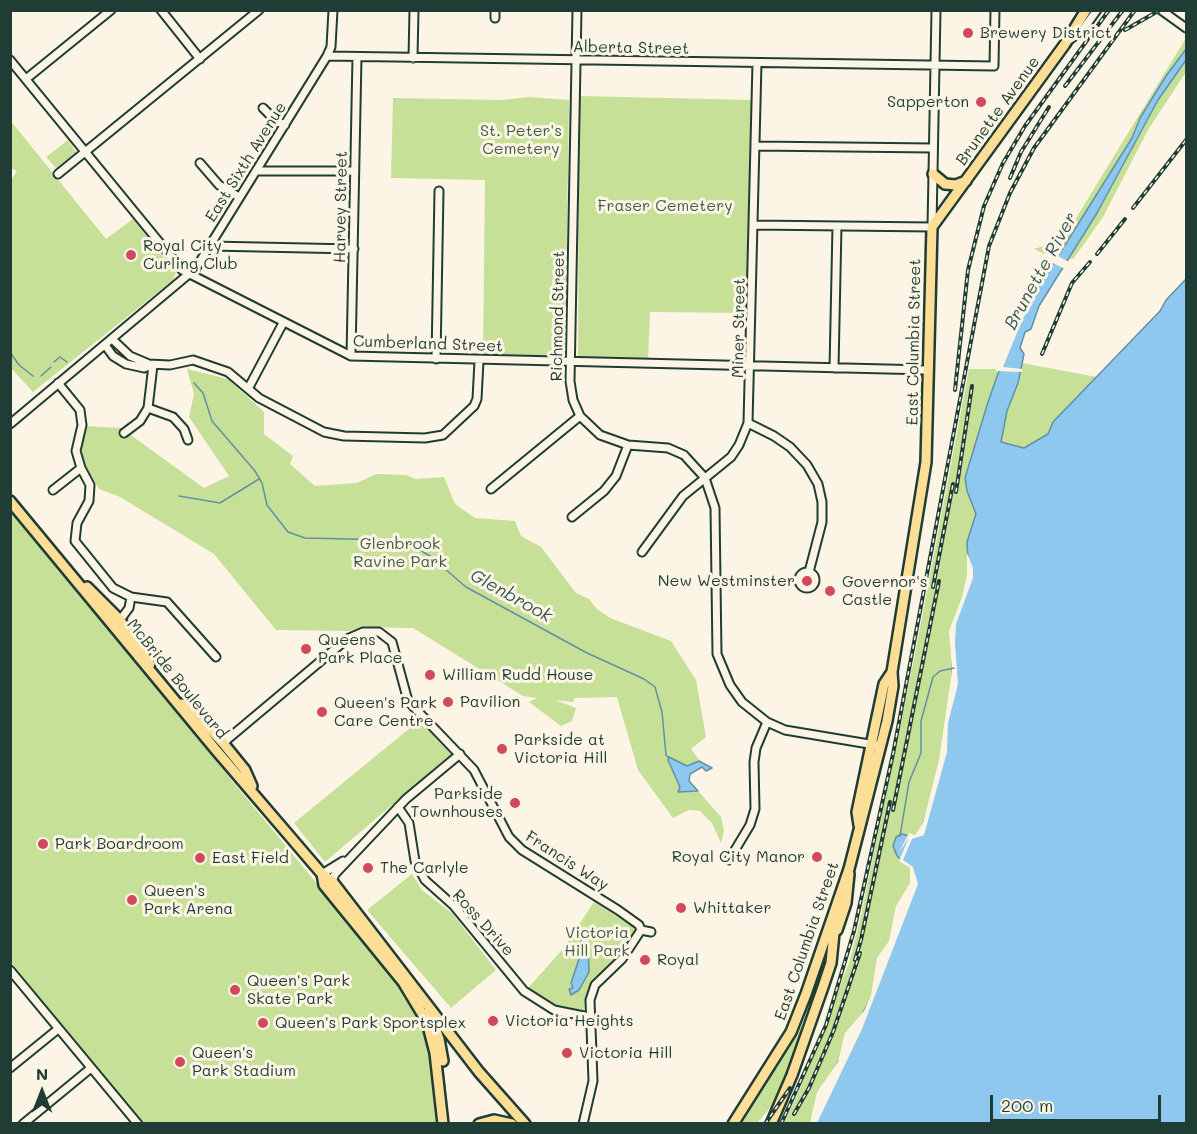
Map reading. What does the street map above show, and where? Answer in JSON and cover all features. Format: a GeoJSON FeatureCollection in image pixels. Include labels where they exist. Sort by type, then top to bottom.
{"type":"FeatureCollection","features":[{"type":"Feature","properties":{"kind":"main road","name":"Brunette Avenue"},"geometry":{"type":"LineString","coordinates":[[932,227],[1065,44],[1086,10]]}},
{"type":"Feature","properties":{"kind":"main road"},"geometry":{"type":"LineString","coordinates":[[933,174],[945,184],[956,185],[966,181]]}},
{"type":"Feature","properties":{"kind":"main road"},"geometry":{"type":"LineString","coordinates":[[931,243],[958,192]]}},
{"type":"Feature","properties":{"kind":"main road","name":"East Columbia Street"},"geometry":{"type":"LineString","coordinates":[[733,1124],[791,1032],[849,869],[858,825],[865,814],[876,745],[893,686],[891,672],[924,482],[932,227]]}},
{"type":"Feature","properties":{"kind":"main road","name":"McBride Boulevard"},"geometry":{"type":"LineString","coordinates":[[10,501],[172,697],[322,874],[332,881],[479,1072],[525,1124]]}},
{"type":"Feature","properties":{"kind":"main road"},"geometry":{"type":"LineString","coordinates":[[71,574],[98,596],[120,620],[141,646],[161,684]]}},
{"type":"Feature","properties":{"kind":"main road"},"geometry":{"type":"LineString","coordinates":[[172,697],[194,712],[223,743],[245,770],[257,796]]}},
{"type":"Feature","properties":{"kind":"main road"},"geometry":{"type":"LineString","coordinates":[[771,1124],[792,1076],[831,963],[850,882],[849,869]]}},
{"type":"Feature","properties":{"kind":"main road","name":"McBride Boulevard"},"geometry":{"type":"LineString","coordinates":[[322,874],[324,885],[418,1004],[427,1022],[435,1053],[444,1122]]}},
{"type":"Feature","properties":{"kind":"main road"},"geometry":{"type":"LineString","coordinates":[[831,963],[832,942],[844,880]]}},
{"type":"Feature","properties":{"kind":"main road"},"geometry":{"type":"LineString","coordinates":[[806,994],[840,922]]}},
{"type":"Feature","properties":{"kind":"main road"},"geometry":{"type":"LineString","coordinates":[[419,993],[439,1039],[444,1122]]}},
{"type":"Feature","properties":{"kind":"main road"},"geometry":{"type":"LineString","coordinates":[[479,1124],[494,1120],[512,1124]]}},
{"type":"Feature","properties":{"kind":"street"},"geometry":{"type":"LineString","coordinates":[[26,79],[111,10]]}},
{"type":"Feature","properties":{"kind":"street"},"geometry":{"type":"LineString","coordinates":[[161,10],[200,59]]}},
{"type":"Feature","properties":{"kind":"street"},"geometry":{"type":"LineString","coordinates":[[58,174],[259,10]]}},
{"type":"Feature","properties":{"kind":"street","name":"East Sixth Avenue"},"geometry":{"type":"LineString","coordinates":[[10,424],[189,275],[210,246],[327,56],[331,47],[333,10]]}},
{"type":"Feature","properties":{"kind":"street"},"geometry":{"type":"LineString","coordinates":[[413,58],[414,10]]}},
{"type":"Feature","properties":{"kind":"street","name":"Richmond Street"},"geometry":{"type":"LineString","coordinates":[[577,10],[570,390],[580,416],[600,435],[628,445],[668,448],[684,455],[705,478],[715,508],[717,654],[735,693],[767,722],[792,732],[876,745]]}},
{"type":"Feature","properties":{"kind":"street","name":"East Columbia Street"},"geometry":{"type":"LineString","coordinates":[[932,227],[936,10]]}},
{"type":"Feature","properties":{"kind":"street","name":"Alberta Street"},"geometry":{"type":"LineString","coordinates":[[327,56],[994,66],[995,10]]}},
{"type":"Feature","properties":{"kind":"street"},"geometry":{"type":"LineString","coordinates":[[1065,44],[1082,31],[1097,10]]}},
{"type":"Feature","properties":{"kind":"street"},"geometry":{"type":"LineString","coordinates":[[1161,10],[1186,28]]}},
{"type":"Feature","properties":{"kind":"street","name":"Harvey Street"},"geometry":{"type":"LineString","coordinates":[[351,356],[357,57]]}},
{"type":"Feature","properties":{"kind":"street","name":"Cumberland Street"},"geometry":{"type":"LineString","coordinates":[[10,60],[189,275],[351,356],[479,361],[928,370]]}},
{"type":"Feature","properties":{"kind":"street","name":"Miner Street"},"geometry":{"type":"LineString","coordinates":[[642,552],[683,496],[731,457],[740,445],[748,423],[752,366],[757,63]]}},
{"type":"Feature","properties":{"kind":"street"},"geometry":{"type":"LineString","coordinates":[[263,108],[276,122],[285,125]]}},
{"type":"Feature","properties":{"kind":"street"},"geometry":{"type":"LineString","coordinates":[[756,146],[933,148]]}},
{"type":"Feature","properties":{"kind":"street"},"geometry":{"type":"LineString","coordinates":[[200,163],[219,185],[239,197]]}},
{"type":"Feature","properties":{"kind":"street"},"geometry":{"type":"LineString","coordinates":[[256,171],[354,171]]}},
{"type":"Feature","properties":{"kind":"street"},"geometry":{"type":"LineString","coordinates":[[436,359],[438,191]]}},
{"type":"Feature","properties":{"kind":"street"},"geometry":{"type":"LineString","coordinates":[[754,225],[932,227]]}},
{"type":"Feature","properties":{"kind":"street"},"geometry":{"type":"LineString","coordinates":[[834,368],[837,226]]}},
{"type":"Feature","properties":{"kind":"street"},"geometry":{"type":"LineString","coordinates":[[210,246],[354,249]]}},
{"type":"Feature","properties":{"kind":"street"},"geometry":{"type":"LineString","coordinates":[[249,389],[283,323]]}},
{"type":"Feature","properties":{"kind":"street"},"geometry":{"type":"LineString","coordinates":[[112,339],[130,356],[153,365]]}},
{"type":"Feature","properties":{"kind":"street"},"geometry":{"type":"LineString","coordinates":[[105,345],[113,356],[126,364],[144,368],[153,365],[198,361],[233,374],[259,398],[333,435],[435,437],[450,430],[474,406],[479,361]]}},
{"type":"Feature","properties":{"kind":"street"},"geometry":{"type":"LineString","coordinates":[[124,434],[140,421],[148,408],[153,365]]}},
{"type":"Feature","properties":{"kind":"street"},"geometry":{"type":"LineString","coordinates":[[58,383],[80,410],[82,425],[76,451],[81,468],[90,482],[91,491],[89,501],[76,523],[75,541],[113,588],[131,597],[167,602],[216,657]]}},
{"type":"Feature","properties":{"kind":"street"},"geometry":{"type":"LineString","coordinates":[[148,408],[173,417],[184,429],[188,440]]}},
{"type":"Feature","properties":{"kind":"street"},"geometry":{"type":"LineString","coordinates":[[491,489],[580,416]]}},
{"type":"Feature","properties":{"kind":"street"},"geometry":{"type":"LineString","coordinates":[[748,423],[790,447],[807,465],[818,484],[822,502],[822,522],[809,572]]}},
{"type":"Feature","properties":{"kind":"street"},"geometry":{"type":"LineString","coordinates":[[572,517],[604,491],[616,476],[628,445]]}},
{"type":"Feature","properties":{"kind":"street"},"geometry":{"type":"LineString","coordinates":[[53,490],[81,468]]}},
{"type":"Feature","properties":{"kind":"street"},"geometry":{"type":"LineString","coordinates":[[120,620],[129,608],[131,597]]}},
{"type":"Feature","properties":{"kind":"street","name":"Francis Way"},"geometry":{"type":"LineString","coordinates":[[223,743],[348,639],[370,631],[379,632],[392,642],[405,693],[417,711],[460,754],[485,788],[497,818],[509,837],[522,850],[618,910],[639,925],[641,930],[651,932]]}},
{"type":"Feature","properties":{"kind":"street"},"geometry":{"type":"LineString","coordinates":[[729,860],[747,832],[755,809],[754,762],[758,742],[767,722]]}},
{"type":"Feature","properties":{"kind":"street"},"geometry":{"type":"LineString","coordinates":[[332,881],[352,855],[398,807],[460,754]]}},
{"type":"Feature","properties":{"kind":"street","name":"Ross Drive"},"geometry":{"type":"LineString","coordinates":[[398,807],[410,823],[414,856],[425,880],[454,906],[524,991],[554,1010],[589,1017]]}},
{"type":"Feature","properties":{"kind":"street"},"geometry":{"type":"LineString","coordinates":[[322,874],[352,855]]}},
{"type":"Feature","properties":{"kind":"street"},"geometry":{"type":"LineString","coordinates":[[583,1124],[594,1081],[589,1017],[590,1000],[595,985],[622,959],[641,930]]}},
{"type":"Feature","properties":{"kind":"street"},"geometry":{"type":"LineString","coordinates":[[10,970],[138,1124]]}},
{"type":"Feature","properties":{"kind":"street"},"geometry":{"type":"LineString","coordinates":[[10,1068],[58,1029]]}},
{"type":"Feature","properties":{"kind":"street"},"geometry":{"type":"LineString","coordinates":[[23,1124],[91,1068]]}},
{"type":"Feature","properties":{"kind":"green space"},"geometry":{"type":"Polygon","coordinates":[[[1186,38],[1186,49],[1140,118],[1132,138],[1061,252],[1044,254],[1034,249],[1046,245],[1056,251],[1186,38]]]}},
{"type":"Feature","properties":{"kind":"green space"},"geometry":{"type":"Polygon","coordinates":[[[1186,60],[1186,72],[1148,130],[1103,217],[1074,258],[1069,260],[1158,100],[1186,60]]]}},
{"type":"Feature","properties":{"kind":"green space","name":"Fraser Cemetery"},"geometry":{"type":"Polygon","coordinates":[[[579,96],[754,100],[750,313],[650,312],[648,360],[578,357],[579,96]]]}},
{"type":"Feature","properties":{"kind":"green space","name":"St. Peter's Cemetery"},"geometry":{"type":"Polygon","coordinates":[[[529,97],[569,100],[565,352],[559,356],[487,355],[483,353],[485,180],[391,178],[393,98],[502,100],[529,97]]]}},
{"type":"Feature","properties":{"kind":"green space"},"geometry":{"type":"Polygon","coordinates":[[[10,120],[106,239],[133,219],[176,273],[173,280],[33,392],[11,368],[10,182],[17,171],[11,168],[10,120]]]}},
{"type":"Feature","properties":{"kind":"green space"},"geometry":{"type":"Polygon","coordinates":[[[68,140],[76,152],[56,168],[46,157],[68,140]]]}},
{"type":"Feature","properties":{"kind":"green space"},"geometry":{"type":"Polygon","coordinates":[[[1022,363],[1097,377],[1057,418],[1048,434],[997,477],[1002,427],[1022,363]]]}},
{"type":"Feature","properties":{"kind":"green space"},"geometry":{"type":"Polygon","coordinates":[[[1005,364],[985,460],[944,748],[921,832],[898,854],[911,868],[911,886],[872,995],[813,1123],[783,1124],[800,1089],[849,963],[860,920],[915,654],[969,369],[995,369],[999,374],[1005,364]]]}},
{"type":"Feature","properties":{"kind":"green space","name":"Glenbrook Ravine Park"},"geometry":{"type":"Polygon","coordinates":[[[187,369],[228,379],[264,412],[264,434],[293,456],[290,464],[315,486],[357,483],[376,474],[406,475],[416,479],[444,477],[455,504],[475,518],[515,521],[521,536],[541,547],[576,593],[589,599],[597,609],[610,618],[671,641],[696,680],[706,737],[691,749],[703,765],[683,780],[698,791],[721,817],[724,831],[721,843],[712,823],[700,811],[689,810],[673,818],[638,770],[617,697],[575,698],[573,702],[555,700],[576,708],[572,721],[561,726],[529,702],[537,698],[523,696],[413,628],[361,627],[350,631],[276,630],[214,554],[120,497],[99,489],[83,461],[79,448],[84,426],[121,428],[204,488],[229,476],[189,417],[194,394],[187,369]]]}},
{"type":"Feature","properties":{"kind":"green space"},"geometry":{"type":"Polygon","coordinates":[[[10,511],[402,987],[418,1011],[428,1036],[439,1123],[141,1123],[11,962],[10,511]]]}},
{"type":"Feature","properties":{"kind":"green space"},"geometry":{"type":"Polygon","coordinates":[[[421,719],[453,753],[325,862],[294,823],[421,719]]]}},
{"type":"Feature","properties":{"kind":"green space"},"geometry":{"type":"Polygon","coordinates":[[[412,874],[422,890],[452,913],[496,970],[451,1008],[367,910],[412,874]]]}},
{"type":"Feature","properties":{"kind":"green space","name":"Victoria Hill Park"},"geometry":{"type":"Polygon","coordinates":[[[594,902],[638,930],[616,959],[591,985],[584,1011],[548,1004],[527,989],[562,950],[594,902]]]}},
{"type":"Feature","properties":{"kind":"green space"},"geometry":{"type":"Polygon","coordinates":[[[805,1021],[800,1040],[771,1107],[757,1123],[740,1124],[805,1021]]]}},
{"type":"Feature","properties":{"kind":"water"},"geometry":{"type":"Polygon","coordinates":[[[1186,49],[1186,60],[1158,100],[1097,213],[1039,306],[1031,329],[1025,332],[1020,348],[1024,354],[1018,383],[1007,411],[1001,442],[1024,448],[1048,434],[1053,422],[1160,311],[1166,300],[1186,279],[1186,1123],[813,1124],[832,1074],[872,995],[911,886],[911,868],[897,856],[893,846],[896,837],[902,834],[913,837],[921,832],[938,773],[953,689],[951,636],[969,580],[967,542],[976,514],[967,491],[965,478],[988,402],[1016,323],[1132,138],[1140,118],[1166,76],[1186,49]]]}},
{"type":"Feature","properties":{"kind":"water"},"geometry":{"type":"Polygon","coordinates":[[[669,757],[687,766],[699,761],[712,768],[706,771],[702,767],[690,774],[689,781],[698,791],[678,792],[680,787],[668,760],[669,757]]]}},
{"type":"Feature","properties":{"kind":"water"},"geometry":{"type":"Polygon","coordinates":[[[584,939],[588,946],[589,972],[579,990],[571,995],[569,989],[573,988],[571,983],[579,959],[580,942],[584,939]]]}},
{"type":"Feature","properties":{"kind":"pier"},"geometry":{"type":"Polygon","coordinates":[[[1061,252],[1058,256],[1069,262],[1065,269],[1053,263],[1046,272],[1003,367],[1022,369],[1022,372],[997,371],[1013,321],[1027,294],[1056,253],[1061,252]]]}},
{"type":"Feature","properties":{"kind":"pier"},"geometry":{"type":"Polygon","coordinates":[[[967,553],[973,568],[973,578],[956,624],[958,684],[948,723],[947,752],[924,835],[912,839],[903,860],[913,867],[918,884],[862,1029],[817,1123],[810,1123],[817,1092],[838,1062],[845,1033],[864,1011],[871,995],[877,958],[889,941],[896,906],[910,883],[910,868],[899,861],[909,837],[898,854],[909,833],[915,835],[923,823],[939,760],[952,671],[949,631],[962,597],[967,575],[967,553]]]}},
{"type":"Feature","properties":{"kind":"waterway","name":"Glenbrook"},"geometry":{"type":"LineString","coordinates":[[10,352],[19,365],[33,376]]}},
{"type":"Feature","properties":{"kind":"waterway","name":"Glenbrook"},"geometry":{"type":"LineString","coordinates":[[54,362],[60,357],[67,362]]}},
{"type":"Feature","properties":{"kind":"waterway","name":"Glenbrook"},"geometry":{"type":"LineString","coordinates":[[41,376],[51,367]]}},
{"type":"Feature","properties":{"kind":"waterway","name":"Glenbrook"},"geometry":{"type":"LineString","coordinates":[[194,383],[203,393],[212,421],[255,471],[262,483],[267,505],[288,532],[305,538],[392,540],[413,546],[430,556],[466,587],[587,653],[644,679],[655,687],[662,712],[666,755],[669,758]]}},
{"type":"Feature","properties":{"kind":"waterway"},"geometry":{"type":"LineString","coordinates":[[179,496],[220,503],[259,479]]}},
{"type":"Feature","properties":{"kind":"waterway"},"geometry":{"type":"LineString","coordinates":[[900,836],[909,782],[921,753],[921,721],[933,677],[940,671],[954,668]]}},
{"type":"Feature","properties":{"kind":"railway"},"geometry":{"type":"LineString","coordinates":[[955,390],[968,270],[984,206],[1003,163],[1025,126],[1109,10]]}},
{"type":"Feature","properties":{"kind":"railway"},"geometry":{"type":"LineString","coordinates":[[1065,86],[1123,10]]}},
{"type":"Feature","properties":{"kind":"railway"},"geometry":{"type":"LineString","coordinates":[[781,1124],[826,1025],[854,931],[893,754],[989,246],[1010,193],[1034,148],[1135,10]]}},
{"type":"Feature","properties":{"kind":"railway"},"geometry":{"type":"LineString","coordinates":[[1125,30],[1160,10]]}},
{"type":"Feature","properties":{"kind":"railway"},"geometry":{"type":"LineString","coordinates":[[1010,178],[1021,152],[1049,107]]}},
{"type":"Feature","properties":{"kind":"railway"},"geometry":{"type":"LineString","coordinates":[[1133,208],[1186,140]]}},
{"type":"Feature","properties":{"kind":"railway"},"geometry":{"type":"LineString","coordinates":[[1097,254],[1125,219]]}},
{"type":"Feature","properties":{"kind":"railway"},"geometry":{"type":"LineString","coordinates":[[1042,354],[1072,283],[1090,262]]}},
{"type":"Feature","properties":{"kind":"railway"},"geometry":{"type":"LineString","coordinates":[[956,492],[972,386]]}},
{"type":"Feature","properties":{"kind":"railway"},"geometry":{"type":"LineString","coordinates":[[933,587],[953,484]]}},
{"type":"Feature","properties":{"kind":"railway"},"geometry":{"type":"LineString","coordinates":[[893,810],[939,581]]}},
{"type":"Feature","properties":{"kind":"railway"},"geometry":{"type":"LineString","coordinates":[[855,960],[890,802]]}},
{"type":"Feature","properties":{"kind":"railway"},"geometry":{"type":"LineString","coordinates":[[794,1114],[809,1088],[833,1032],[860,953]]}},
{"type":"Feature","properties":{"kind":"railway"},"geometry":{"type":"LineString","coordinates":[[765,1124],[790,1088]]}},
{"type":"Feature","properties":{"kind":"place","name":"Brewery District"},"geometry":{"type":"Point","coordinates":[968,33]}},
{"type":"Feature","properties":{"kind":"place","name":"Sapperton"},"geometry":{"type":"Point","coordinates":[981,102]}},
{"type":"Feature","properties":{"kind":"place","name":"Royal City Curling Club"},"geometry":{"type":"Point","coordinates":[131,255]}},
{"type":"Feature","properties":{"kind":"place","name":"New Westminster"},"geometry":{"type":"Point","coordinates":[807,581]}},
{"type":"Feature","properties":{"kind":"place","name":"Governor's Castle"},"geometry":{"type":"Point","coordinates":[830,591]}},
{"type":"Feature","properties":{"kind":"place","name":"Queens Park Place"},"geometry":{"type":"Point","coordinates":[306,649]}},
{"type":"Feature","properties":{"kind":"place","name":"William Rudd House"},"geometry":{"type":"Point","coordinates":[430,675]}},
{"type":"Feature","properties":{"kind":"place","name":"Pavilion"},"geometry":{"type":"Point","coordinates":[448,702]}},
{"type":"Feature","properties":{"kind":"place","name":"Queen's Park Care Centre"},"geometry":{"type":"Point","coordinates":[322,712]}},
{"type":"Feature","properties":{"kind":"place","name":"Parkside at Victoria Hill"},"geometry":{"type":"Point","coordinates":[502,749]}},
{"type":"Feature","properties":{"kind":"place","name":"Parkside Townhouses"},"geometry":{"type":"Point","coordinates":[515,803]}},
{"type":"Feature","properties":{"kind":"place","name":"Park Boardroom"},"geometry":{"type":"Point","coordinates":[43,844]}},
{"type":"Feature","properties":{"kind":"place","name":"Royal City Manor"},"geometry":{"type":"Point","coordinates":[817,857]}},
{"type":"Feature","properties":{"kind":"place","name":"East Field"},"geometry":{"type":"Point","coordinates":[200,858]}},
{"type":"Feature","properties":{"kind":"place","name":"The Carlyle"},"geometry":{"type":"Point","coordinates":[368,868]}},
{"type":"Feature","properties":{"kind":"place","name":"Queen's Park Arena"},"geometry":{"type":"Point","coordinates":[132,900]}},
{"type":"Feature","properties":{"kind":"place","name":"Whittaker"},"geometry":{"type":"Point","coordinates":[681,908]}},
{"type":"Feature","properties":{"kind":"place","name":"Royal"},"geometry":{"type":"Point","coordinates":[645,960]}},
{"type":"Feature","properties":{"kind":"place","name":"Queen's Park Skate Park"},"geometry":{"type":"Point","coordinates":[235,990]}},
{"type":"Feature","properties":{"kind":"place","name":"Victoria Heights"},"geometry":{"type":"Point","coordinates":[493,1021]}},
{"type":"Feature","properties":{"kind":"place","name":"Queen's Park Sportsplex"},"geometry":{"type":"Point","coordinates":[263,1023]}},
{"type":"Feature","properties":{"kind":"place","name":"Victoria Hill"},"geometry":{"type":"Point","coordinates":[567,1053]}},
{"type":"Feature","properties":{"kind":"place","name":"Queen's Park Stadium"},"geometry":{"type":"Point","coordinates":[180,1062]}},
{"type":"Feature","properties":{"kind":"water label","name":"Brunette River"},"geometry":{"type":"Point","coordinates":[1041,271]}}]}
